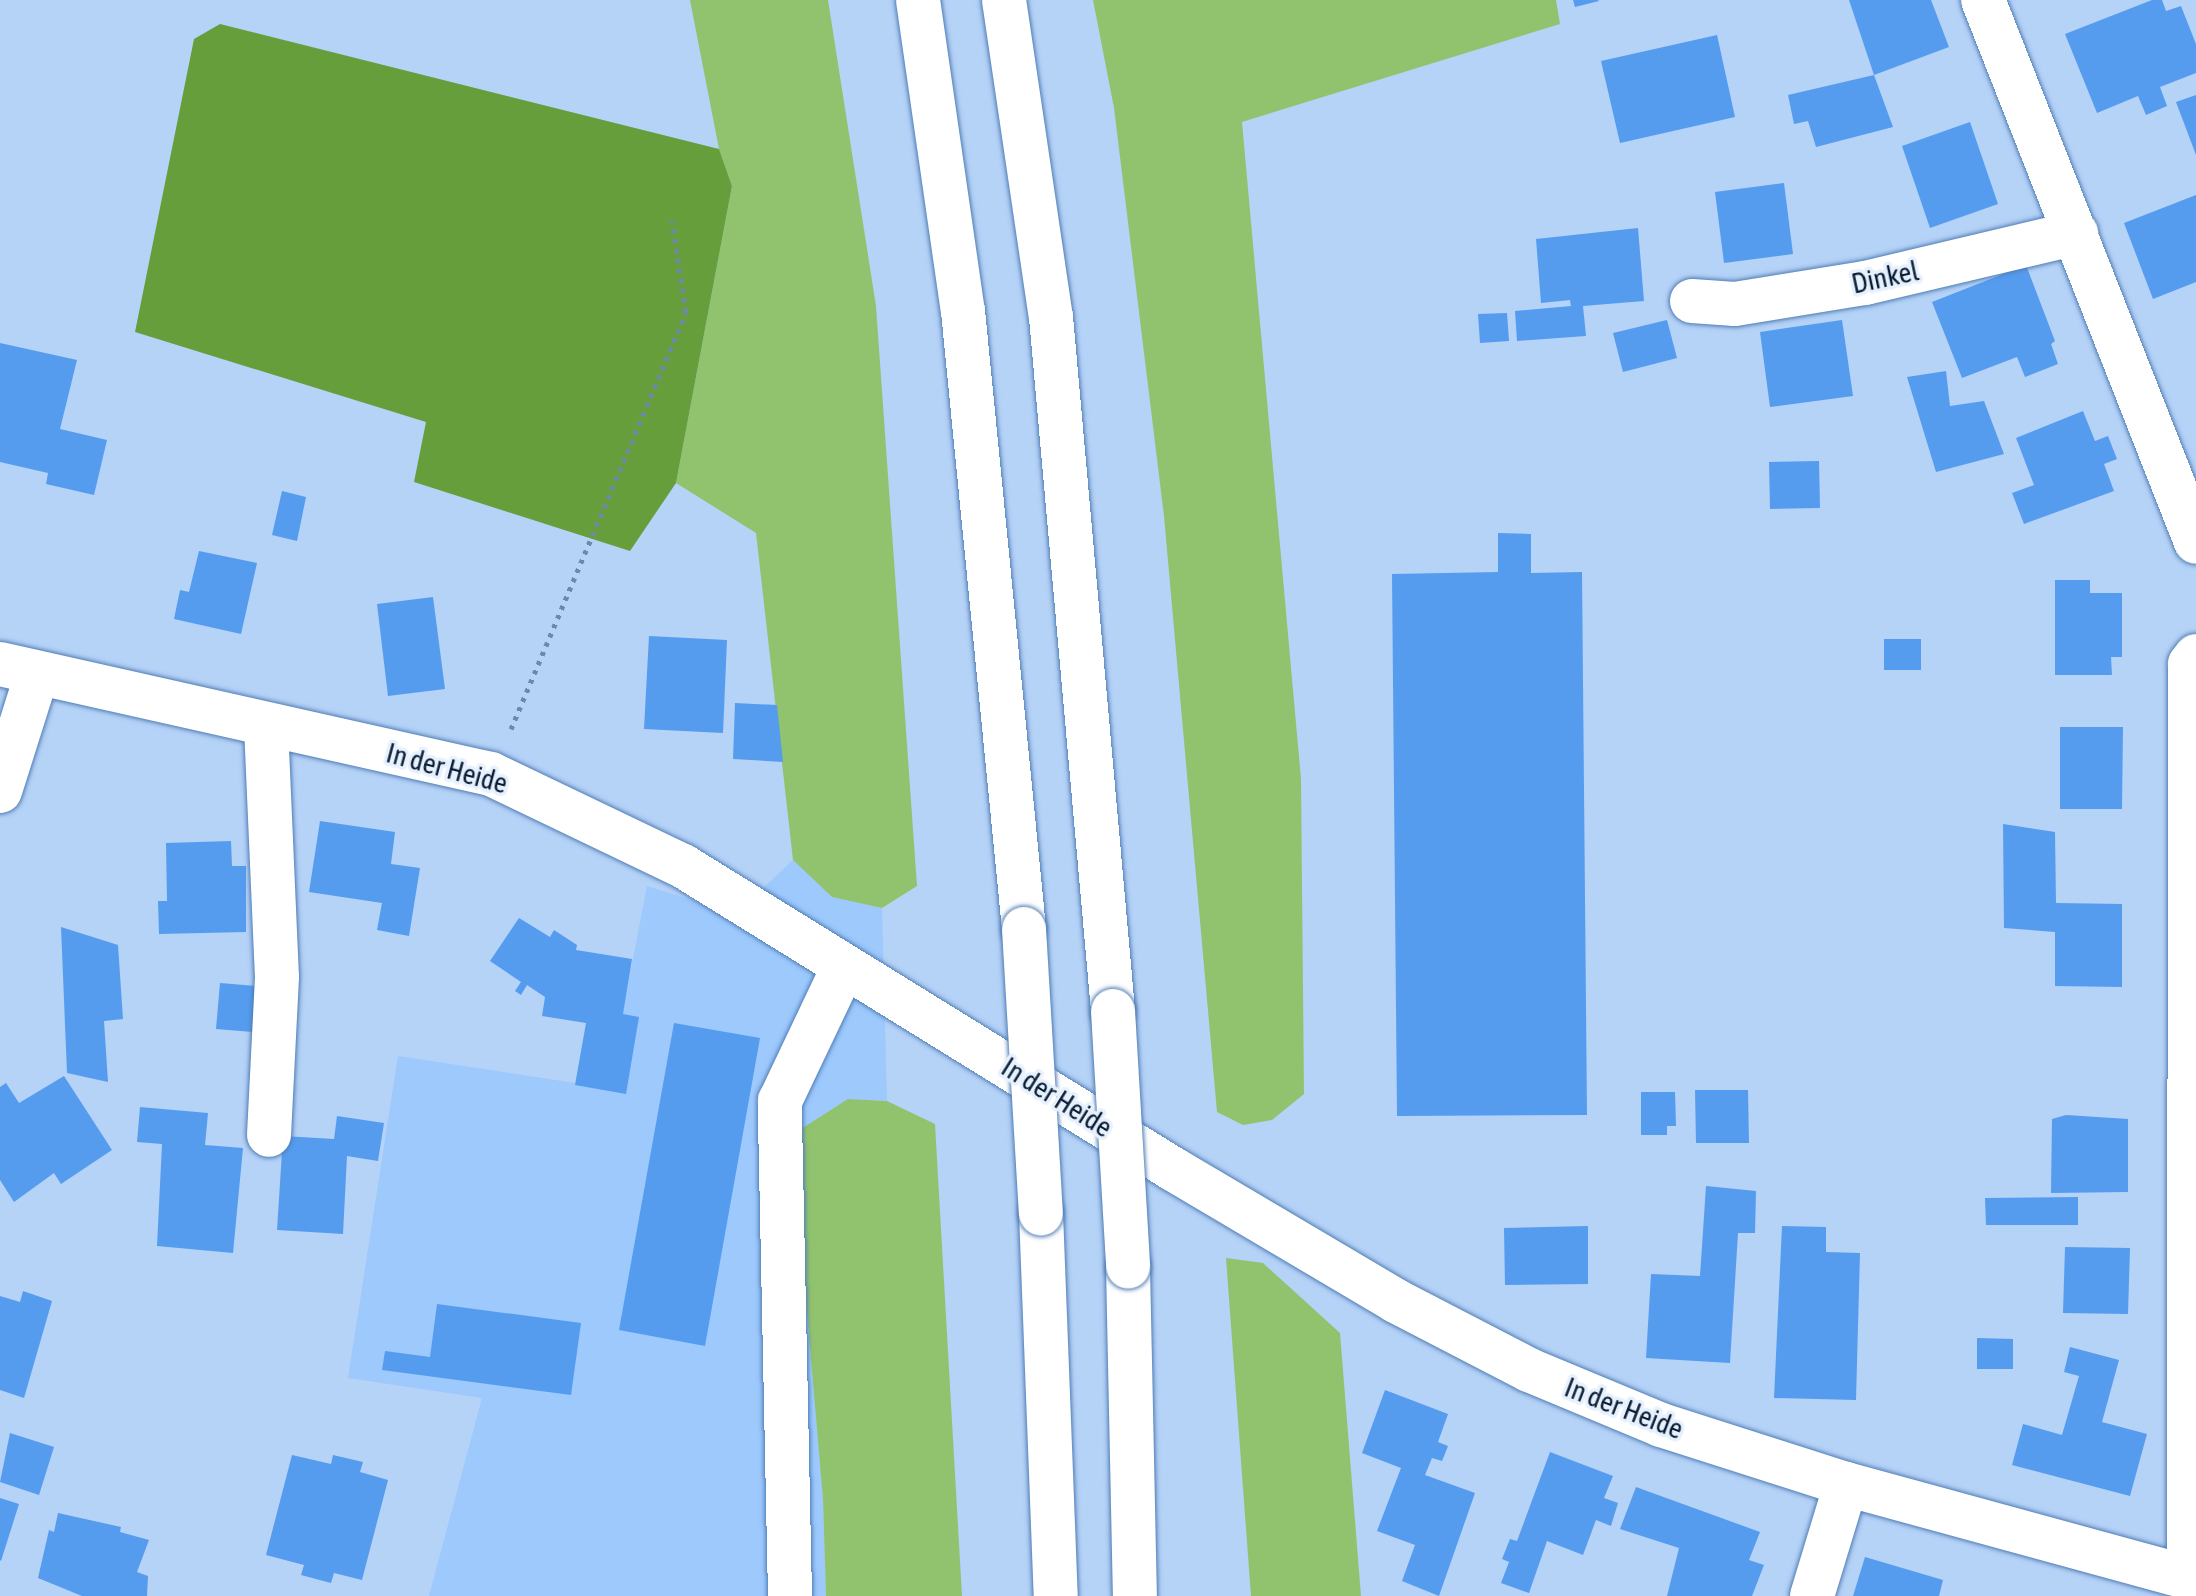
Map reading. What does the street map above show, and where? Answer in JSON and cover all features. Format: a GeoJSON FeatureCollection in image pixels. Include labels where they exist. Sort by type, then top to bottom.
{"type":"FeatureCollection","features":[{"type":"Feature","properties":{"kind":"main road"},"geometry":{"type":"LineString","coordinates":[[918,0],[963,311],[1024,929],[1041,1213],[1056,1596]]}},
{"type":"Feature","properties":{"kind":"main road"},"geometry":{"type":"LineString","coordinates":[[1004,0],[1051,317],[1113,1011],[1128,1267],[1135,1596]]}},
{"type":"Feature","properties":{"kind":"main road"},"geometry":{"type":"LineString","coordinates":[[1983,0],[2196,542]]}},
{"type":"Feature","properties":{"kind":"main road","name":"Dinkel"},"geometry":{"type":"LineString","coordinates":[[1692,301],[1735,304],[1865,283],[2076,233]]}},
{"type":"Feature","properties":{"kind":"main road"},"geometry":{"type":"LineString","coordinates":[[2193,1579],[2190,664],[2196,656]]}},
{"type":"Feature","properties":{"kind":"main road"},"geometry":{"type":"LineString","coordinates":[[0,791],[18,670]]}},
{"type":"Feature","properties":{"kind":"main road","name":"In der Heide"},"geometry":{"type":"LineString","coordinates":[[18,670],[491,774],[683,866],[1383,1293],[1529,1370],[1661,1425],[1846,1484],[2193,1579]]}},
{"type":"Feature","properties":{"kind":"main road"},"geometry":{"type":"LineString","coordinates":[[266,726],[277,977],[269,1135]]}},
{"type":"Feature","properties":{"kind":"main road"},"geometry":{"type":"LineString","coordinates":[[790,1596],[780,1101],[844,966]]}},
{"type":"Feature","properties":{"kind":"main road"},"geometry":{"type":"LineString","coordinates":[[1812,1596],[1846,1484]]}},
{"type":"Feature","properties":{"kind":"path"},"geometry":{"type":"LineString","coordinates":[[491,774],[686,312],[672,221]]}},
{"type":"Feature","properties":{"kind":"shaded area"},"geometry":{"type":"Polygon","coordinates":[[[793,860],[832,897],[882,908],[887,1101],[848,1099],[797,1195],[823,1500],[826,1596],[429,1596],[482,1398],[348,1378],[398,1056],[608,1088],[647,886],[736,914],[793,860]]]}},
{"type":"Feature","properties":{"kind":"green space"},"geometry":{"type":"Polygon","coordinates":[[[690,0],[828,0],[876,306],[917,886],[882,908],[832,897],[793,860],[756,533],[676,483],[732,186],[719,149],[690,0]]]}},
{"type":"Feature","properties":{"kind":"green space"},"geometry":{"type":"Polygon","coordinates":[[[1093,0],[1556,0],[1560,24],[1242,122],[1301,779],[1304,1094],[1272,1120],[1243,1125],[1217,1112],[1164,516],[1114,108],[1093,0]]]}},
{"type":"Feature","properties":{"kind":"green space"},"geometry":{"type":"Polygon","coordinates":[[[220,24],[719,149],[732,186],[676,483],[630,551],[414,482],[426,422],[135,332],[194,39],[220,24]]]}},
{"type":"Feature","properties":{"kind":"green space"},"geometry":{"type":"Polygon","coordinates":[[[848,1099],[887,1101],[935,1124],[962,1596],[826,1596],[823,1500],[797,1195],[801,1129],[848,1099]]]}},
{"type":"Feature","properties":{"kind":"green space"},"geometry":{"type":"Polygon","coordinates":[[[1226,1258],[1263,1263],[1340,1333],[1361,1596],[1251,1596],[1226,1258]]]}},
{"type":"Feature","properties":{"kind":"building"},"geometry":{"type":"Polygon","coordinates":[[[1573,0],[1598,0],[1599,1],[1575,7],[1573,0]]]}},
{"type":"Feature","properties":{"kind":"building"},"geometry":{"type":"Polygon","coordinates":[[[1849,0],[1931,0],[1949,47],[1874,75],[1849,0]]]}},
{"type":"Feature","properties":{"kind":"building"},"geometry":{"type":"Polygon","coordinates":[[[2152,0],[2162,0],[2166,11],[2181,6],[2196,44],[2196,73],[2160,87],[2167,106],[2146,115],[2138,96],[2097,113],[2065,34],[2152,0]]]}},
{"type":"Feature","properties":{"kind":"building"},"geometry":{"type":"Polygon","coordinates":[[[1717,35],[1735,117],[1620,143],[1601,61],[1717,35]]]}},
{"type":"Feature","properties":{"kind":"building"},"geometry":{"type":"Polygon","coordinates":[[[1874,75],[1893,127],[1816,147],[1808,121],[1794,124],[1788,95],[1874,75]]]}},
{"type":"Feature","properties":{"kind":"building"},"geometry":{"type":"Polygon","coordinates":[[[2196,95],[2196,155],[2176,102],[2196,95]]]}},
{"type":"Feature","properties":{"kind":"building"},"geometry":{"type":"Polygon","coordinates":[[[1970,122],[1998,204],[1930,228],[1902,146],[1970,122]]]}},
{"type":"Feature","properties":{"kind":"building"},"geometry":{"type":"Polygon","coordinates":[[[1784,183],[1793,254],[1724,263],[1715,192],[1784,183]]]}},
{"type":"Feature","properties":{"kind":"building"},"geometry":{"type":"Polygon","coordinates":[[[2196,195],[2196,282],[2153,299],[2124,223],[2196,195]]]}},
{"type":"Feature","properties":{"kind":"building"},"geometry":{"type":"Polygon","coordinates":[[[1638,228],[1644,301],[1583,306],[1586,336],[1517,341],[1515,311],[1571,306],[1570,300],[1541,303],[1536,239],[1638,228]]]}},
{"type":"Feature","properties":{"kind":"building"},"geometry":{"type":"Polygon","coordinates":[[[2026,265],[2055,341],[2051,344],[2058,364],[2025,377],[2017,357],[1962,378],[1932,302],[2026,265]]]}},
{"type":"Feature","properties":{"kind":"building"},"geometry":{"type":"Polygon","coordinates":[[[1507,313],[1509,341],[1480,343],[1478,314],[1507,313]]]}},
{"type":"Feature","properties":{"kind":"building"},"geometry":{"type":"Polygon","coordinates":[[[1667,320],[1677,358],[1623,372],[1613,333],[1667,320]]]}},
{"type":"Feature","properties":{"kind":"building"},"geometry":{"type":"Polygon","coordinates":[[[1842,320],[1853,396],[1770,407],[1760,332],[1842,320]]]}},
{"type":"Feature","properties":{"kind":"building"},"geometry":{"type":"Polygon","coordinates":[[[0,343],[77,360],[60,429],[107,440],[94,495],[46,484],[48,473],[0,462],[0,343]]]}},
{"type":"Feature","properties":{"kind":"building"},"geometry":{"type":"Polygon","coordinates":[[[1946,371],[1950,406],[1984,401],[2004,454],[1936,472],[1907,377],[1946,371]]]}},
{"type":"Feature","properties":{"kind":"building"},"geometry":{"type":"Polygon","coordinates":[[[2083,411],[2095,441],[2108,436],[2117,459],[2104,464],[2114,491],[2024,524],[2012,493],[2034,485],[2016,438],[2083,411]]]}},
{"type":"Feature","properties":{"kind":"building"},"geometry":{"type":"Polygon","coordinates":[[[1819,461],[1820,508],[1770,509],[1769,462],[1819,461]]]}},
{"type":"Feature","properties":{"kind":"building"},"geometry":{"type":"Polygon","coordinates":[[[282,491],[306,497],[297,541],[272,535],[282,491]]]}},
{"type":"Feature","properties":{"kind":"building"},"geometry":{"type":"Polygon","coordinates":[[[1498,533],[1531,534],[1531,573],[1582,572],[1587,1115],[1397,1116],[1392,574],[1498,572],[1498,533]]]}},
{"type":"Feature","properties":{"kind":"building"},"geometry":{"type":"Polygon","coordinates":[[[199,551],[257,563],[241,634],[174,619],[180,590],[189,592],[199,551]]]}},
{"type":"Feature","properties":{"kind":"building"},"geometry":{"type":"Polygon","coordinates":[[[2055,580],[2090,580],[2090,593],[2122,593],[2122,657],[2111,657],[2112,675],[2055,675],[2055,580]]]}},
{"type":"Feature","properties":{"kind":"building"},"geometry":{"type":"Polygon","coordinates":[[[433,597],[445,689],[388,696],[377,604],[433,597]]]}},
{"type":"Feature","properties":{"kind":"building"},"geometry":{"type":"Polygon","coordinates":[[[649,636],[727,640],[723,733],[644,729],[649,636]]]}},
{"type":"Feature","properties":{"kind":"building"},"geometry":{"type":"Polygon","coordinates":[[[1884,639],[1921,639],[1921,670],[1884,670],[1884,639]]]}},
{"type":"Feature","properties":{"kind":"building"},"geometry":{"type":"Polygon","coordinates":[[[735,703],[777,705],[783,762],[733,759],[735,703]]]}},
{"type":"Feature","properties":{"kind":"building"},"geometry":{"type":"Polygon","coordinates":[[[2060,727],[2123,727],[2122,809],[2060,809],[2060,727]]]}},
{"type":"Feature","properties":{"kind":"building"},"geometry":{"type":"Polygon","coordinates":[[[320,821],[395,832],[391,864],[420,868],[409,936],[377,930],[382,903],[309,892],[320,821]]]}},
{"type":"Feature","properties":{"kind":"building"},"geometry":{"type":"Polygon","coordinates":[[[2003,824],[2055,832],[2056,903],[2122,904],[2122,987],[2055,986],[2055,932],[2004,928],[2003,824]]]}},
{"type":"Feature","properties":{"kind":"building"},"geometry":{"type":"Polygon","coordinates":[[[231,841],[232,866],[246,866],[246,932],[159,934],[158,901],[167,901],[166,843],[231,841]]]}},
{"type":"Feature","properties":{"kind":"building"},"geometry":{"type":"Polygon","coordinates":[[[519,918],[550,937],[554,930],[577,945],[576,950],[632,959],[623,1014],[639,1017],[626,1094],[575,1085],[586,1023],[542,1016],[545,997],[527,985],[521,995],[515,991],[521,982],[490,961],[519,918]]]}},
{"type":"Feature","properties":{"kind":"building"},"geometry":{"type":"Polygon","coordinates":[[[61,927],[118,945],[123,1019],[104,1021],[108,1082],[67,1073],[61,927]]]}},
{"type":"Feature","properties":{"kind":"building"},"geometry":{"type":"Polygon","coordinates":[[[220,983],[267,987],[264,1033],[216,1029],[220,983]]]}},
{"type":"Feature","properties":{"kind":"building"},"geometry":{"type":"Polygon","coordinates":[[[674,1023],[760,1038],[705,1346],[619,1330],[674,1023]]]}},
{"type":"Feature","properties":{"kind":"building"},"geometry":{"type":"Polygon","coordinates":[[[64,1076],[112,1150],[61,1184],[54,1173],[14,1202],[0,1180],[0,1087],[6,1083],[19,1103],[64,1076]]]}},
{"type":"Feature","properties":{"kind":"building"},"geometry":{"type":"Polygon","coordinates":[[[1695,1090],[1748,1090],[1749,1143],[1696,1143],[1695,1090]]]}},
{"type":"Feature","properties":{"kind":"building"},"geometry":{"type":"Polygon","coordinates":[[[1641,1092],[1675,1092],[1676,1126],[1667,1126],[1667,1135],[1641,1135],[1641,1092]]]}},
{"type":"Feature","properties":{"kind":"building"},"geometry":{"type":"Polygon","coordinates":[[[140,1107],[208,1113],[205,1145],[243,1148],[233,1253],[157,1246],[162,1144],[137,1142],[140,1107]]]}},
{"type":"Feature","properties":{"kind":"building"},"geometry":{"type":"Polygon","coordinates":[[[2066,1115],[2128,1119],[2128,1192],[2051,1193],[2052,1119],[2066,1115]]]}},
{"type":"Feature","properties":{"kind":"building"},"geometry":{"type":"Polygon","coordinates":[[[337,1116],[384,1123],[378,1161],[347,1156],[343,1234],[277,1230],[283,1136],[334,1139],[337,1116]]]}},
{"type":"Feature","properties":{"kind":"building"},"geometry":{"type":"Polygon","coordinates":[[[1706,1186],[1756,1191],[1755,1233],[1738,1233],[1730,1363],[1646,1358],[1651,1274],[1700,1276],[1706,1186]]]}},
{"type":"Feature","properties":{"kind":"building"},"geometry":{"type":"Polygon","coordinates":[[[2078,1197],[2078,1225],[1986,1225],[1985,1198],[2078,1197]]]}},
{"type":"Feature","properties":{"kind":"building"},"geometry":{"type":"Polygon","coordinates":[[[1588,1226],[1588,1284],[1505,1285],[1504,1228],[1588,1226]]]}},
{"type":"Feature","properties":{"kind":"building"},"geometry":{"type":"Polygon","coordinates":[[[1782,1226],[1826,1227],[1826,1252],[1860,1253],[1856,1400],[1774,1398],[1782,1226]]]}},
{"type":"Feature","properties":{"kind":"building"},"geometry":{"type":"Polygon","coordinates":[[[2065,1247],[2130,1248],[2128,1314],[2063,1313],[2065,1247]]]}},
{"type":"Feature","properties":{"kind":"building"},"geometry":{"type":"Polygon","coordinates":[[[23,1291],[52,1301],[24,1398],[0,1390],[0,1296],[20,1302],[23,1291]]]}},
{"type":"Feature","properties":{"kind":"building"},"geometry":{"type":"Polygon","coordinates":[[[437,1304],[581,1323],[571,1395],[382,1370],[385,1351],[430,1357],[437,1304]]]}},
{"type":"Feature","properties":{"kind":"building"},"geometry":{"type":"Polygon","coordinates":[[[1977,1338],[2013,1339],[2013,1369],[1977,1369],[1977,1338]]]}},
{"type":"Feature","properties":{"kind":"building"},"geometry":{"type":"Polygon","coordinates":[[[2070,1347],[2119,1360],[2102,1422],[2147,1434],[2130,1496],[2012,1465],[2023,1424],[2062,1435],[2079,1376],[2064,1372],[2070,1347]]]}},
{"type":"Feature","properties":{"kind":"building"},"geometry":{"type":"Polygon","coordinates":[[[1385,1390],[1448,1414],[1438,1442],[1448,1446],[1442,1461],[1432,1458],[1425,1475],[1475,1493],[1439,1596],[1402,1581],[1415,1545],[1377,1531],[1401,1468],[1362,1453],[1385,1390]]]}},
{"type":"Feature","properties":{"kind":"building"},"geometry":{"type":"Polygon","coordinates":[[[10,1433],[54,1447],[39,1495],[0,1482],[10,1433]]]}},
{"type":"Feature","properties":{"kind":"building"},"geometry":{"type":"Polygon","coordinates":[[[1550,1452],[1613,1476],[1604,1498],[1618,1503],[1611,1526],[1596,1520],[1583,1555],[1547,1541],[1529,1593],[1501,1583],[1509,1562],[1502,1559],[1510,1539],[1517,1541],[1550,1452]]]}},
{"type":"Feature","properties":{"kind":"building"},"geometry":{"type":"Polygon","coordinates":[[[292,1455],[331,1464],[333,1455],[363,1462],[360,1472],[388,1480],[362,1580],[334,1573],[331,1583],[301,1575],[304,1565],[266,1555],[292,1455]]]}},
{"type":"Feature","properties":{"kind":"building"},"geometry":{"type":"Polygon","coordinates":[[[1636,1487],[1760,1532],[1749,1560],[1764,1565],[1752,1596],[1667,1596],[1679,1548],[1620,1529],[1636,1487]]]}},
{"type":"Feature","properties":{"kind":"building"},"geometry":{"type":"Polygon","coordinates":[[[0,1498],[19,1504],[1,1561],[0,1560],[0,1498]]]}},
{"type":"Feature","properties":{"kind":"building"},"geometry":{"type":"Polygon","coordinates":[[[58,1513],[121,1527],[120,1532],[149,1540],[137,1572],[148,1576],[147,1596],[82,1596],[38,1578],[49,1530],[54,1532],[58,1513]]]}},
{"type":"Feature","properties":{"kind":"building"},"geometry":{"type":"Polygon","coordinates":[[[1865,1557],[1943,1580],[1939,1596],[1853,1596],[1865,1557]]]}}]}
